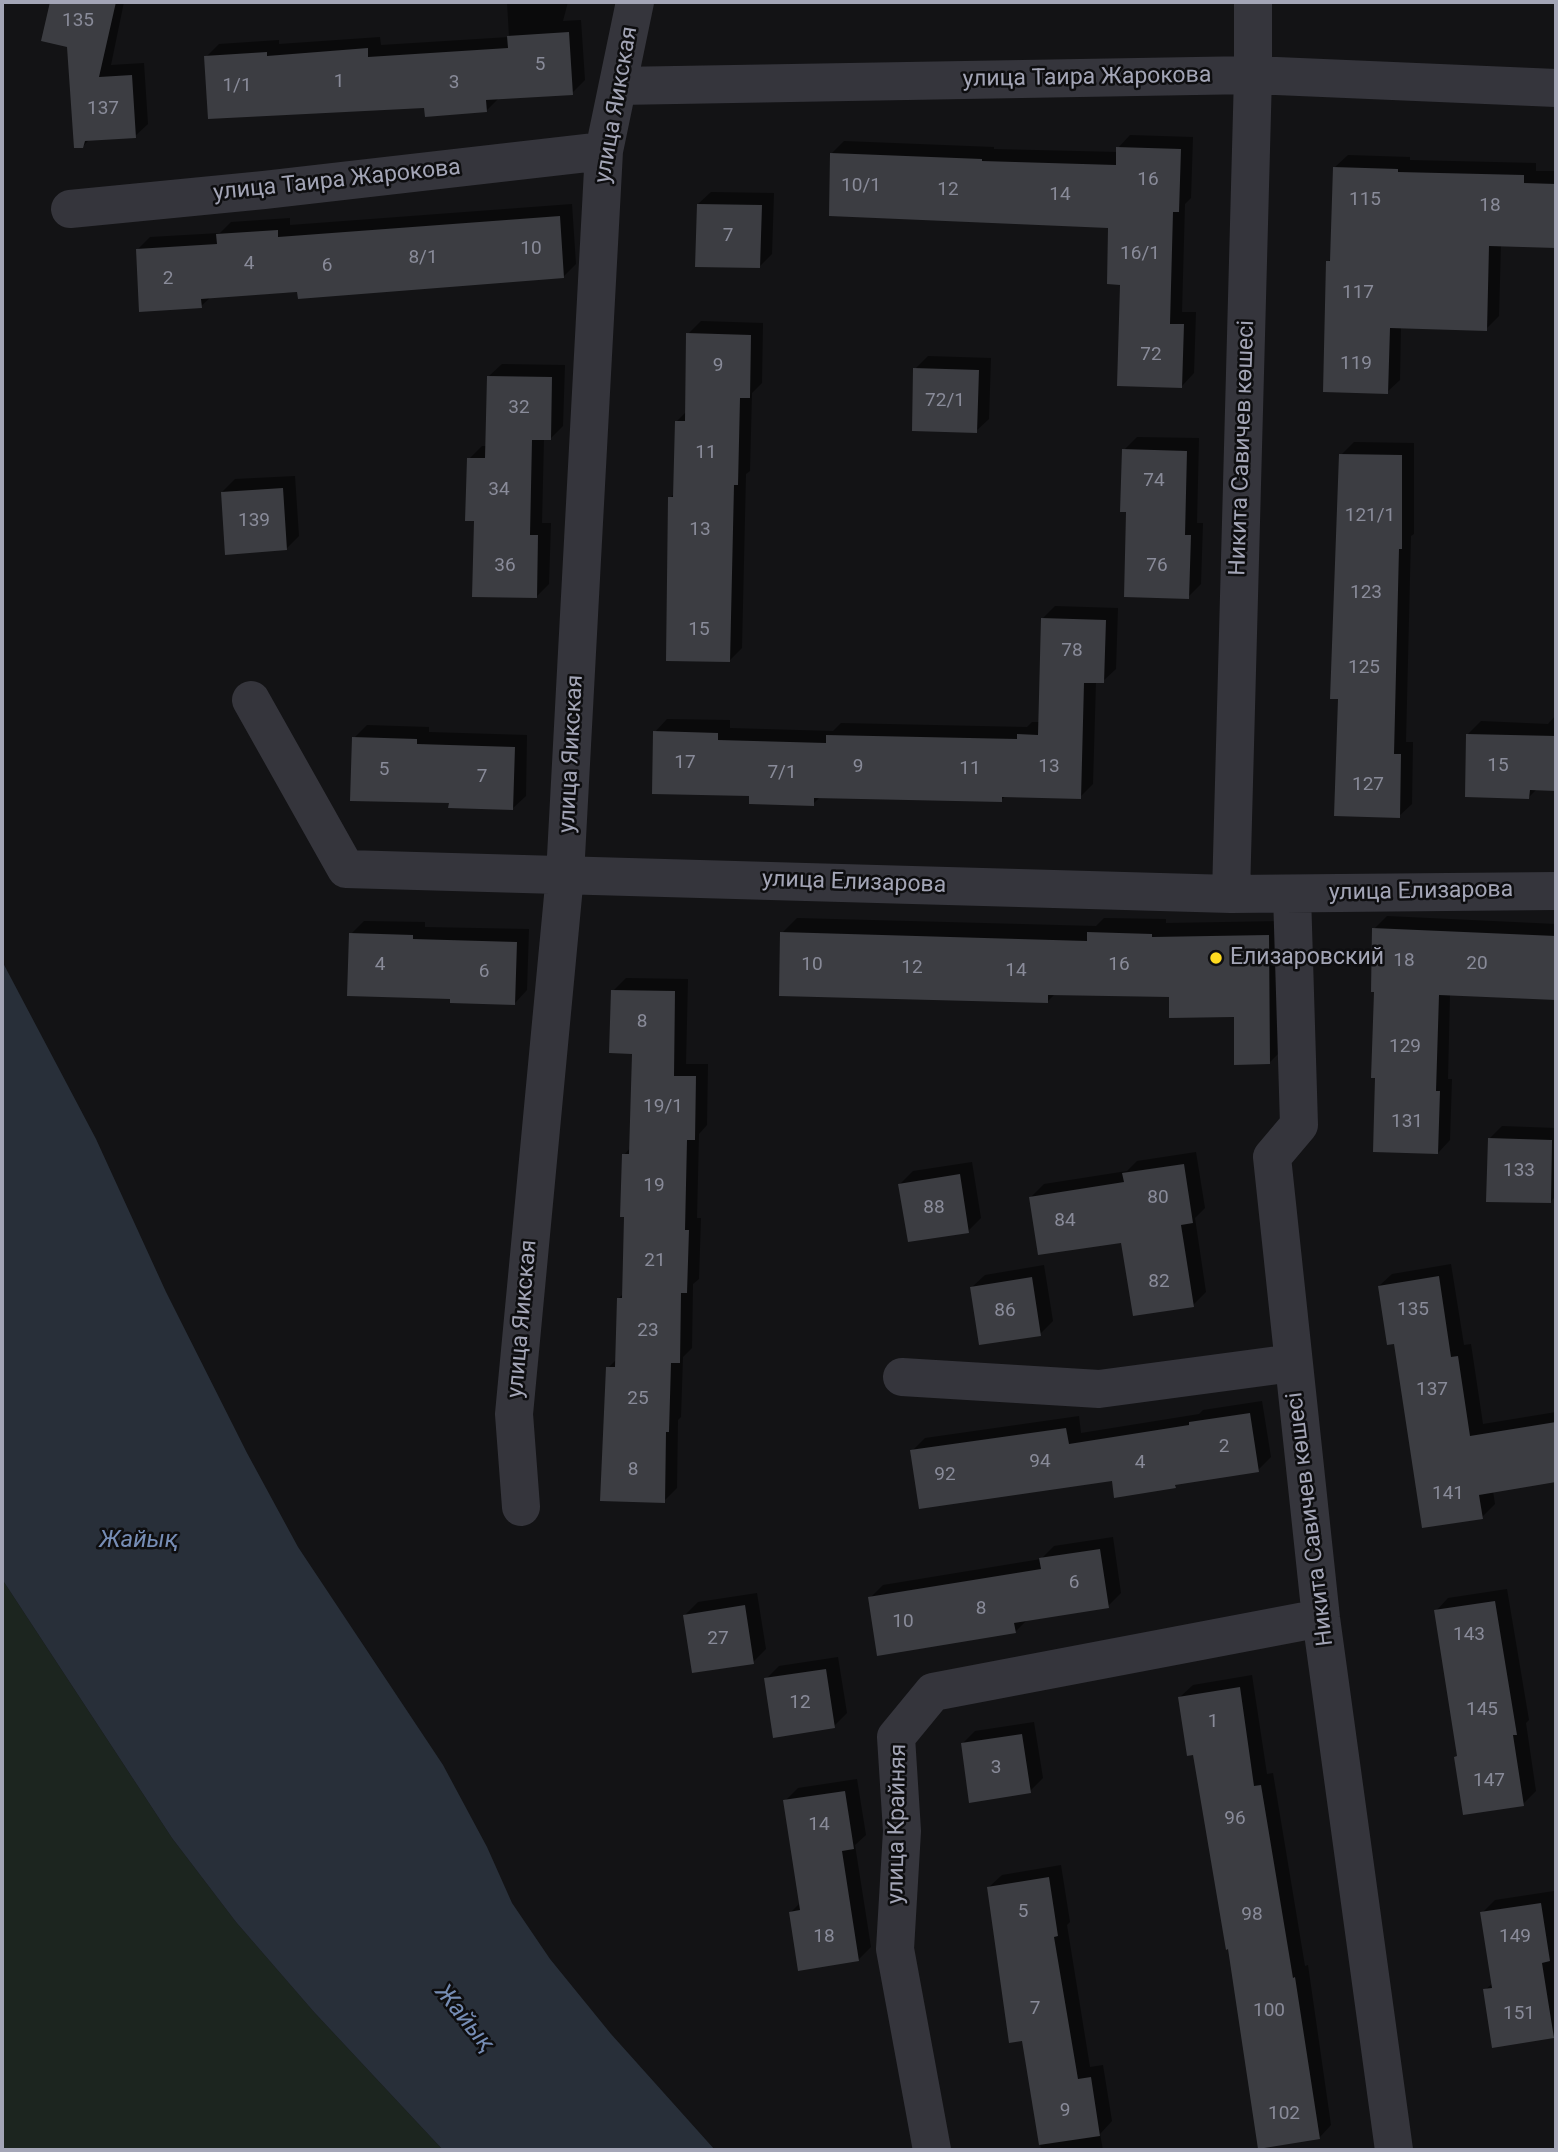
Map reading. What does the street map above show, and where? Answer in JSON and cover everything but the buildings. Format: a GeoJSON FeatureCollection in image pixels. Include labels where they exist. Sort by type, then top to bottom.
{"type":"FeatureCollection","features":[{"type":"Feature","properties":{"kind":"street","name":"улица Яикская"},"geometry":{"type":"LineString","coordinates":[[521,1507],[514,1414],[565,875],[604,150],[635,2]]}},
{"type":"Feature","properties":{"kind":"street","name":"Никита Савичев көшесі"},"geometry":{"type":"LineString","coordinates":[[1231,894],[1253,2]]}},
{"type":"Feature","properties":{"kind":"street","name":"улица Таира Жарокова"},"geometry":{"type":"LineString","coordinates":[[618,86],[1253,75],[1556,89]]}},
{"type":"Feature","properties":{"kind":"street","name":"улица Таира Жарокова"},"geometry":{"type":"LineString","coordinates":[[70,209],[604,150]]}},
{"type":"Feature","properties":{"kind":"street","name":"улица Елизарова"},"geometry":{"type":"LineString","coordinates":[[251,700],[346,869],[1231,894],[1556,891]]}},
{"type":"Feature","properties":{"kind":"street","name":"Никита Савичев көшесі"},"geometry":{"type":"LineString","coordinates":[[1292,894],[1298,1125],[1272,1157],[1321,1618],[1394,2150]]}},
{"type":"Feature","properties":{"kind":"street"},"geometry":{"type":"LineString","coordinates":[[902,1377],[1100,1389],[1293,1363]]}},
{"type":"Feature","properties":{"kind":"street","name":"улица Крайняя"},"geometry":{"type":"LineString","coordinates":[[932,2150],[895,1949],[902,1831],[896,1737],[933,1692],[1321,1618]]}},
{"type":"Feature","properties":{"kind":"shaded area"},"geometry":{"type":"Polygon","coordinates":[[[2,1579],[172,1838],[236,1922],[314,2012],[443,2150],[2,2150],[2,1579]]]}},
{"type":"Feature","properties":{"kind":"water","name":"Жайық"},"geometry":{"type":"Polygon","coordinates":[[[2,961],[96,1139],[166,1292],[298,1547],[443,1765],[487,1847],[512,1903],[550,1959],[611,2034],[715,2150],[443,2150],[314,2012],[236,1922],[172,1838],[2,1579],[2,961]]]}},
{"type":"Feature","properties":{"kind":"place","name":"Елизаровский"},"geometry":{"type":"Point","coordinates":[1216,958]}}]}
